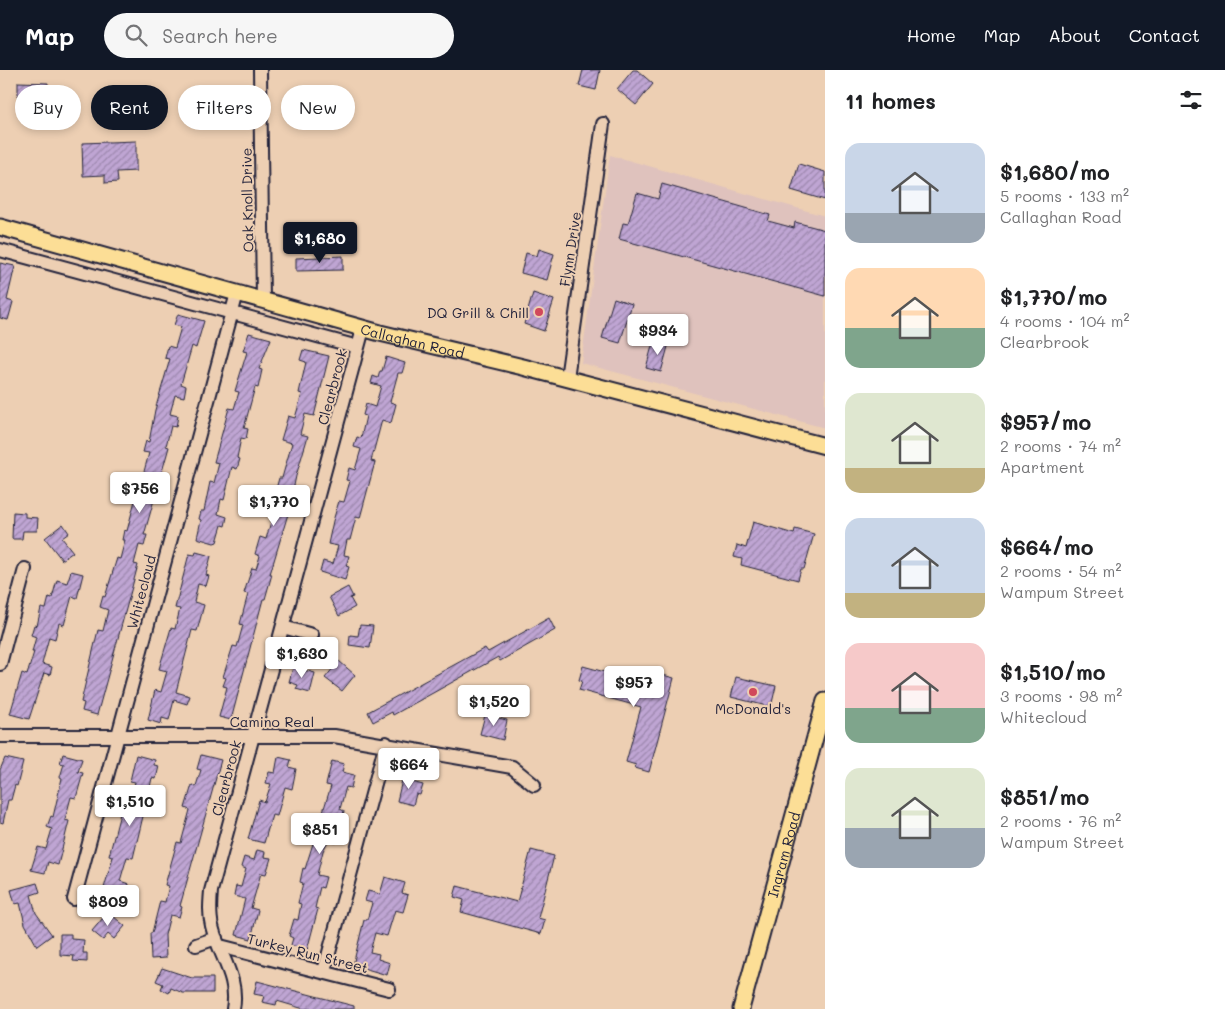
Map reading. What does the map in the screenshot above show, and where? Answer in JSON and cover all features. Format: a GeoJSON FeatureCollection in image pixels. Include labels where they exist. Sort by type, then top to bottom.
{"type":"FeatureCollection","features":[{"type":"Feature","properties":{"kind":"main road","name":"Callaghan Road"},"geometry":{"type":"LineString","coordinates":[[0,227],[363,328],[567,378],[825,446]]}},
{"type":"Feature","properties":{"kind":"main road","name":"Ingram Road"},"geometry":{"type":"LineString","coordinates":[[741,1009],[825,701]]}},
{"type":"Feature","properties":{"kind":"street","name":"Oak Knoll Drive"},"geometry":{"type":"LineString","coordinates":[[260,70],[263,300]]}},
{"type":"Feature","properties":{"kind":"street","name":"Flynn Drive"},"geometry":{"type":"LineString","coordinates":[[567,378],[603,124]]}},
{"type":"Feature","properties":{"kind":"street","name":"Callaghan Road"},"geometry":{"type":"LineString","coordinates":[[0,250],[358,347]]}},
{"type":"Feature","properties":{"kind":"street","name":"Whitecloud"},"geometry":{"type":"LineString","coordinates":[[74,899],[237,293]]}},
{"type":"Feature","properties":{"kind":"street","name":"Clearbrook"},"geometry":{"type":"LineString","coordinates":[[233,1009],[232,977],[210,918],[211,891],[363,328]]}},
{"type":"Feature","properties":{"kind":"street"},"geometry":{"type":"LineString","coordinates":[[0,664],[25,569]]}},
{"type":"Feature","properties":{"kind":"street"},"geometry":{"type":"LineString","coordinates":[[283,627],[312,635]]}},
{"type":"Feature","properties":{"kind":"street","name":"Camino Real"},"geometry":{"type":"LineString","coordinates":[[0,736],[334,736],[386,743],[512,767],[534,785]]}},
{"type":"Feature","properties":{"kind":"street"},"geometry":{"type":"LineString","coordinates":[[324,971],[386,743]]}},
{"type":"Feature","properties":{"kind":"street"},"geometry":{"type":"LineString","coordinates":[[196,945],[218,942]]}},
{"type":"Feature","properties":{"kind":"street","name":"Turkey Run Street"},"geometry":{"type":"LineString","coordinates":[[218,942],[389,989]]}},
{"type":"Feature","properties":{"kind":"shaded area"},"geometry":{"type":"Polygon","coordinates":[[[610,155],[825,216],[825,428],[581,363],[610,155]]]}},
{"type":"Feature","properties":{"kind":"building"},"geometry":{"type":"Polygon","coordinates":[[[583,70],[600,70],[596,90],[579,86],[583,70]]]}},
{"type":"Feature","properties":{"kind":"building"},"geometry":{"type":"Polygon","coordinates":[[[633,70],[637,70],[653,84],[636,105],[617,89],[633,70]]]}},
{"type":"Feature","properties":{"kind":"building"},"geometry":{"type":"Polygon","coordinates":[[[18,82],[48,83],[48,85],[18,85],[18,82]]]}},
{"type":"Feature","properties":{"kind":"building"},"geometry":{"type":"Polygon","coordinates":[[[136,141],[136,171],[117,172],[118,182],[105,183],[105,175],[83,176],[82,143],[136,141]]]}},
{"type":"Feature","properties":{"kind":"building"},"geometry":{"type":"Polygon","coordinates":[[[799,164],[825,172],[825,200],[791,190],[799,164]]]}},
{"type":"Feature","properties":{"kind":"building"},"geometry":{"type":"Polygon","coordinates":[[[662,184],[770,215],[768,221],[794,228],[795,222],[825,230],[825,296],[619,239],[623,223],[628,224],[637,193],[658,199],[662,184]]]}},
{"type":"Feature","properties":{"kind":"building"},"geometry":{"type":"Polygon","coordinates":[[[539,249],[554,254],[547,280],[521,273],[526,253],[537,256],[539,249]]]}},
{"type":"Feature","properties":{"kind":"building"},"geometry":{"type":"Polygon","coordinates":[[[343,256],[343,270],[296,271],[296,258],[343,256]]]}},
{"type":"Feature","properties":{"kind":"building"},"geometry":{"type":"Polygon","coordinates":[[[0,263],[15,266],[7,300],[13,302],[8,320],[0,318],[0,263]]]}},
{"type":"Feature","properties":{"kind":"building","name":"DQ Grill & Chill"},"geometry":{"type":"Polygon","coordinates":[[[533,293],[554,300],[544,331],[524,324],[533,293]]]}},
{"type":"Feature","properties":{"kind":"building"},"geometry":{"type":"Polygon","coordinates":[[[614,298],[632,304],[620,343],[602,338],[614,298]]]}},
{"type":"Feature","properties":{"kind":"building"},"geometry":{"type":"Polygon","coordinates":[[[178,314],[204,321],[196,348],[192,346],[181,384],[186,386],[184,397],[175,395],[170,414],[178,416],[176,427],[171,426],[166,446],[169,447],[144,535],[147,535],[144,546],[139,545],[134,564],[138,565],[97,715],[82,711],[84,703],[81,702],[98,630],[103,631],[108,610],[100,607],[117,558],[120,559],[125,540],[122,540],[124,530],[127,531],[138,489],[134,488],[137,478],[142,479],[149,453],[143,452],[146,441],[149,442],[155,410],[170,359],[165,358],[168,346],[175,348],[181,327],[174,325],[178,314]]]}},
{"type":"Feature","properties":{"kind":"building"},"geometry":{"type":"Polygon","coordinates":[[[249,333],[271,339],[259,369],[262,370],[258,388],[255,387],[244,428],[248,429],[246,439],[241,438],[237,458],[240,459],[237,469],[232,467],[224,500],[221,499],[218,514],[227,517],[225,526],[222,525],[217,542],[214,543],[197,538],[201,520],[199,519],[201,511],[204,511],[210,482],[214,483],[219,463],[214,462],[229,408],[234,409],[239,392],[235,391],[247,352],[243,351],[249,333]]]}},
{"type":"Feature","properties":{"kind":"building"},"geometry":{"type":"Polygon","coordinates":[[[654,339],[669,343],[661,372],[646,368],[654,339]]]}},
{"type":"Feature","properties":{"kind":"building"},"geometry":{"type":"Polygon","coordinates":[[[303,350],[329,356],[314,416],[305,414],[300,434],[308,436],[231,720],[219,717],[227,687],[223,686],[226,678],[223,677],[233,646],[237,647],[243,625],[240,624],[248,594],[244,593],[252,568],[256,569],[260,556],[255,554],[260,537],[266,539],[276,504],[269,502],[272,488],[276,489],[279,478],[282,478],[292,443],[281,440],[288,416],[295,418],[302,394],[299,393],[306,362],[300,360],[303,350]]]}},
{"type":"Feature","properties":{"kind":"building"},"geometry":{"type":"Polygon","coordinates":[[[386,357],[405,363],[402,373],[398,373],[390,402],[396,404],[391,423],[382,420],[371,461],[375,462],[360,518],[356,517],[350,540],[347,540],[344,555],[349,556],[346,566],[349,567],[345,580],[320,572],[323,561],[333,564],[338,546],[328,544],[333,521],[339,501],[344,502],[350,481],[346,480],[349,468],[355,470],[361,449],[354,447],[357,437],[361,438],[366,416],[363,415],[366,404],[375,407],[381,386],[371,383],[373,376],[378,378],[386,357]]]}},
{"type":"Feature","properties":{"kind":"building"},"geometry":{"type":"Polygon","coordinates":[[[13,512],[25,513],[25,517],[38,518],[37,531],[23,531],[22,539],[12,539],[13,512]]]}},
{"type":"Feature","properties":{"kind":"building"},"geometry":{"type":"Polygon","coordinates":[[[753,522],[794,534],[795,529],[814,534],[804,569],[801,569],[798,580],[741,565],[742,559],[734,557],[737,545],[746,548],[753,522]]]}},
{"type":"Feature","properties":{"kind":"building"},"geometry":{"type":"Polygon","coordinates":[[[63,524],[69,533],[62,538],[73,552],[62,560],[45,538],[63,524]]]}},
{"type":"Feature","properties":{"kind":"building"},"geometry":{"type":"Polygon","coordinates":[[[196,552],[211,556],[206,575],[209,576],[206,586],[198,584],[194,602],[204,605],[197,631],[192,630],[176,692],[190,696],[187,704],[174,700],[169,720],[162,718],[161,724],[148,720],[155,690],[161,692],[167,671],[159,669],[171,628],[175,629],[180,609],[175,608],[189,554],[195,555],[196,552]]]}},
{"type":"Feature","properties":{"kind":"building"},"geometry":{"type":"Polygon","coordinates":[[[71,571],[83,574],[77,598],[72,596],[64,625],[59,623],[55,639],[49,637],[42,664],[52,667],[50,675],[44,673],[29,719],[10,714],[22,673],[27,675],[34,652],[32,652],[36,637],[31,635],[34,625],[37,626],[41,608],[46,609],[49,597],[52,598],[57,580],[67,583],[71,571]]]}},
{"type":"Feature","properties":{"kind":"building"},"geometry":{"type":"Polygon","coordinates":[[[348,587],[353,597],[350,598],[355,607],[339,616],[329,597],[348,587]]]}},
{"type":"Feature","properties":{"kind":"building"},"geometry":{"type":"Polygon","coordinates":[[[549,618],[555,630],[500,661],[498,657],[393,715],[392,712],[373,722],[368,712],[485,648],[488,652],[549,618]]]}},
{"type":"Feature","properties":{"kind":"building"},"geometry":{"type":"Polygon","coordinates":[[[360,625],[373,626],[370,648],[349,645],[350,635],[358,636],[360,625]]]}},
{"type":"Feature","properties":{"kind":"building"},"geometry":{"type":"Polygon","coordinates":[[[339,661],[355,675],[342,691],[325,678],[339,661]]]}},
{"type":"Feature","properties":{"kind":"building"},"geometry":{"type":"Polygon","coordinates":[[[583,666],[656,686],[659,674],[674,678],[649,772],[635,768],[636,765],[626,762],[641,707],[579,690],[582,681],[579,680],[583,666]]]}},
{"type":"Feature","properties":{"kind":"building"},"geometry":{"type":"Polygon","coordinates":[[[293,667],[315,673],[310,693],[296,689],[298,685],[289,682],[293,667]]]}},
{"type":"Feature","properties":{"kind":"building","name":"McDonald's"},"geometry":{"type":"Polygon","coordinates":[[[736,677],[776,686],[771,707],[731,697],[736,677]]]}},
{"type":"Feature","properties":{"kind":"building"},"geometry":{"type":"Polygon","coordinates":[[[485,715],[507,720],[503,740],[480,734],[485,715]]]}},
{"type":"Feature","properties":{"kind":"building"},"geometry":{"type":"Polygon","coordinates":[[[63,754],[82,759],[78,772],[83,773],[76,798],[71,797],[65,820],[69,821],[58,865],[48,862],[45,873],[31,870],[38,847],[46,849],[52,829],[47,827],[51,816],[53,817],[62,778],[60,777],[64,764],[60,763],[63,754]]]}},
{"type":"Feature","properties":{"kind":"building"},"geometry":{"type":"Polygon","coordinates":[[[136,755],[155,760],[154,765],[159,766],[156,779],[152,778],[148,796],[154,797],[151,810],[145,808],[133,858],[127,857],[120,881],[129,884],[128,888],[133,889],[130,899],[125,898],[123,906],[110,902],[113,891],[104,888],[113,857],[109,856],[124,798],[130,800],[135,782],[130,781],[136,755]]]}},
{"type":"Feature","properties":{"kind":"building"},"geometry":{"type":"Polygon","coordinates":[[[201,755],[221,760],[180,906],[182,907],[179,917],[170,915],[165,935],[166,958],[151,959],[150,933],[152,933],[160,901],[165,902],[169,886],[165,885],[177,842],[181,843],[190,810],[185,808],[192,785],[196,786],[201,770],[197,769],[201,755]]]}},
{"type":"Feature","properties":{"kind":"building"},"geometry":{"type":"Polygon","coordinates":[[[278,757],[291,760],[289,767],[296,769],[292,789],[285,787],[277,816],[272,815],[264,843],[248,839],[259,800],[265,802],[271,784],[266,783],[269,772],[275,773],[278,757]]]}},
{"type":"Feature","properties":{"kind":"building"},"geometry":{"type":"Polygon","coordinates":[[[5,758],[23,762],[17,786],[15,785],[11,800],[8,800],[3,823],[0,822],[0,770],[5,758]]]}},
{"type":"Feature","properties":{"kind":"building"},"geometry":{"type":"Polygon","coordinates":[[[332,761],[344,764],[342,772],[354,775],[351,788],[346,787],[340,809],[344,811],[336,843],[328,841],[323,851],[317,875],[326,877],[323,888],[320,887],[315,908],[318,909],[307,950],[291,945],[293,938],[289,936],[294,919],[298,920],[301,904],[298,903],[303,883],[300,882],[303,868],[305,869],[331,786],[326,785],[332,761]]]}},
{"type":"Feature","properties":{"kind":"building"},"geometry":{"type":"Polygon","coordinates":[[[404,772],[414,775],[412,782],[423,785],[420,795],[416,794],[413,805],[397,801],[404,772]]]}},
{"type":"Feature","properties":{"kind":"building"},"geometry":{"type":"Polygon","coordinates":[[[257,850],[265,852],[264,857],[271,858],[266,874],[261,873],[251,908],[258,910],[251,939],[236,935],[245,899],[234,896],[236,886],[241,887],[246,869],[241,867],[244,857],[254,860],[257,850]]]}},
{"type":"Feature","properties":{"kind":"building"},"geometry":{"type":"Polygon","coordinates":[[[531,850],[554,856],[538,918],[545,920],[541,934],[461,912],[464,900],[454,897],[457,886],[517,902],[531,850]]]}},
{"type":"Feature","properties":{"kind":"building"},"geometry":{"type":"Polygon","coordinates":[[[385,877],[405,883],[402,893],[408,895],[403,912],[395,910],[387,936],[375,933],[370,952],[379,954],[378,959],[390,963],[387,975],[353,965],[364,920],[367,920],[372,903],[365,901],[368,891],[380,894],[385,877]]]}},
{"type":"Feature","properties":{"kind":"building"},"geometry":{"type":"Polygon","coordinates":[[[37,883],[40,892],[31,895],[36,913],[52,935],[37,946],[25,924],[20,903],[15,904],[11,890],[37,883]]]}},
{"type":"Feature","properties":{"kind":"building"},"geometry":{"type":"Polygon","coordinates":[[[108,912],[125,926],[114,939],[108,934],[103,940],[92,931],[108,912]]]}},
{"type":"Feature","properties":{"kind":"building"},"geometry":{"type":"Polygon","coordinates":[[[60,934],[71,934],[71,939],[84,940],[83,953],[87,953],[87,962],[73,961],[74,956],[60,955],[60,934]]]}},
{"type":"Feature","properties":{"kind":"building"},"geometry":{"type":"Polygon","coordinates":[[[162,968],[192,978],[213,978],[213,993],[183,993],[171,988],[169,993],[161,989],[163,984],[156,981],[162,968]]]}},
{"type":"Feature","properties":{"kind":"building"},"geometry":{"type":"Polygon","coordinates":[[[257,981],[354,1006],[354,1009],[304,1009],[277,1001],[276,1005],[262,1002],[264,996],[254,994],[257,981]]]}},
{"type":"Feature","properties":{"kind":"place","name":"DQ Grill & Chill"},"geometry":{"type":"Point","coordinates":[539,312]}},
{"type":"Feature","properties":{"kind":"place","name":"McDonald's"},"geometry":{"type":"Point","coordinates":[753,692]}}]}
